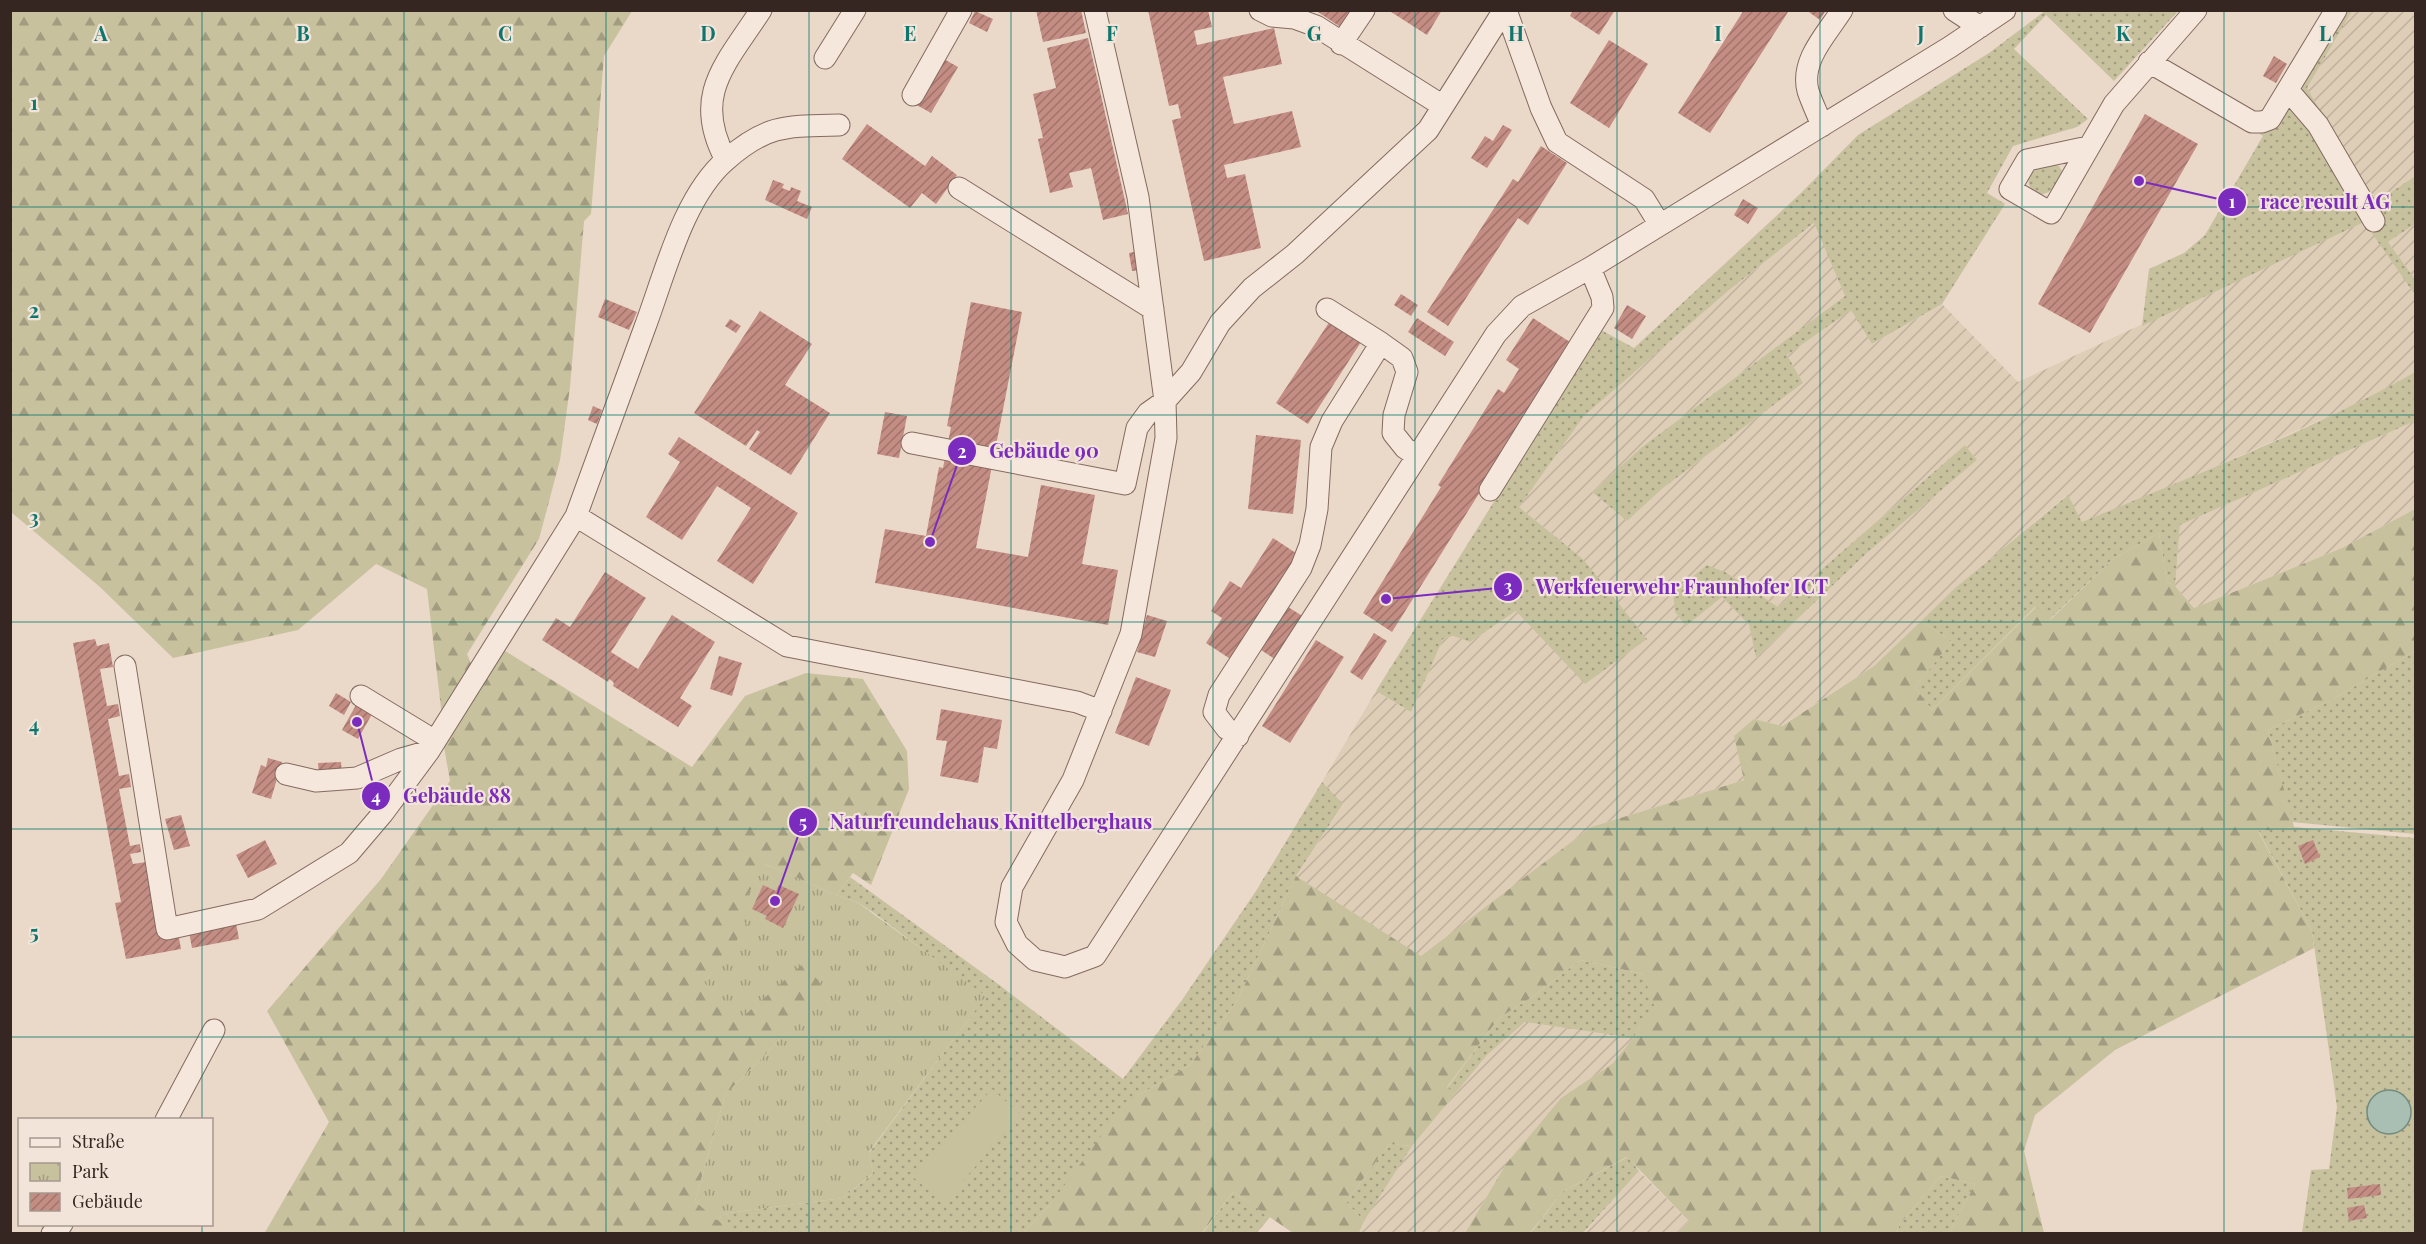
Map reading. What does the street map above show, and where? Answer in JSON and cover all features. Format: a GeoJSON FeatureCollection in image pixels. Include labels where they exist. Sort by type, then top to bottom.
{"type":"FeatureCollection","features":[{"type":"Feature","properties":{"kind":"street"},"geometry":{"type":"LineString","coordinates":[[726,160],[712,124],[711,98],[717,78],[761,10]]}},
{"type":"Feature","properties":{"kind":"street"},"geometry":{"type":"LineString","coordinates":[[825,58],[855,10]]}},
{"type":"Feature","properties":{"kind":"street"},"geometry":{"type":"LineString","coordinates":[[913,95],[961,10]]}},
{"type":"Feature","properties":{"kind":"street"},"geometry":{"type":"LineString","coordinates":[[1095,10],[1138,197],[1165,401],[1166,438],[1131,634],[1072,780],[1012,887],[1006,922],[1017,944],[1035,960],[1065,967],[1095,956],[1496,334],[1515,313],[1522,306],[1590,268],[1822,126],[2005,10]]}},
{"type":"Feature","properties":{"kind":"street"},"geometry":{"type":"LineString","coordinates":[[1260,10],[1272,16],[1294,18],[1316,26],[1341,44],[1443,106]]}},
{"type":"Feature","properties":{"kind":"street"},"geometry":{"type":"LineString","coordinates":[[1341,44],[1364,10]]}},
{"type":"Feature","properties":{"kind":"street"},"geometry":{"type":"LineString","coordinates":[[912,443],[1125,484],[1137,428],[1148,413],[1165,401],[1191,372],[1220,323],[1252,288],[1295,254],[1428,130],[1505,10]]}},
{"type":"Feature","properties":{"kind":"street"},"geometry":{"type":"LineString","coordinates":[[1505,10],[1541,108],[1557,142],[1644,199],[1660,225]]}},
{"type":"Feature","properties":{"kind":"street"},"geometry":{"type":"LineString","coordinates":[[1822,126],[1808,90],[1807,67],[1842,10]]}},
{"type":"Feature","properties":{"kind":"street"},"geometry":{"type":"LineString","coordinates":[[1954,10],[1980,27]]}},
{"type":"Feature","properties":{"kind":"street"},"geometry":{"type":"LineString","coordinates":[[2088,147],[2114,104],[2196,10]]}},
{"type":"Feature","properties":{"kind":"street"},"geometry":{"type":"LineString","coordinates":[[2149,62],[2252,122],[2262,122],[2270,119],[2336,10]]}},
{"type":"Feature","properties":{"kind":"street"},"geometry":{"type":"LineString","coordinates":[[2288,90],[2318,125],[2374,221]]}},
{"type":"Feature","properties":{"kind":"street"},"geometry":{"type":"LineString","coordinates":[[125,666],[167,930],[258,909],[350,853],[383,813],[436,740],[576,516],[679,236],[702,187],[713,172],[747,142],[772,130],[796,126],[839,125]]}},
{"type":"Feature","properties":{"kind":"street"},"geometry":{"type":"LineString","coordinates":[[959,188],[1153,309]]}},
{"type":"Feature","properties":{"kind":"street"},"geometry":{"type":"LineString","coordinates":[[1490,490],[1603,308],[1602,297],[1590,268]]}},
{"type":"Feature","properties":{"kind":"street"},"geometry":{"type":"LineString","coordinates":[[1327,309],[1402,358],[1407,372],[1394,415],[1393,433],[1405,448],[1417,456]]}},
{"type":"Feature","properties":{"kind":"street"},"geometry":{"type":"LineString","coordinates":[[1238,736],[1227,729],[1214,712],[1219,695],[1301,568],[1310,545],[1317,509],[1321,447],[1332,421],[1381,343]]}},
{"type":"Feature","properties":{"kind":"street"},"geometry":{"type":"LineString","coordinates":[[576,516],[788,646],[1077,702],[1101,711]]}},
{"type":"Feature","properties":{"kind":"street"},"geometry":{"type":"LineString","coordinates":[[361,696],[436,740]]}},
{"type":"Feature","properties":{"kind":"street"},"geometry":{"type":"LineString","coordinates":[[286,774],[316,781],[357,778],[401,759],[436,740]]}},
{"type":"Feature","properties":{"kind":"street"},"geometry":{"type":"LineString","coordinates":[[167,1118],[214,1030]]}},
{"type":"Feature","properties":{"kind":"shaded area"},"geometry":{"type":"Polygon","coordinates":[[[2352,11],[2415,11],[2415,176],[2375,203],[2307,88],[2352,11]]]}},
{"type":"Feature","properties":{"kind":"shaded area"},"geometry":{"type":"Polygon","coordinates":[[[2364,221],[2415,295],[2415,372],[2370,398],[2174,485],[2082,522],[2067,495],[1955,588],[1874,666],[1781,726],[1754,719],[1744,780],[1591,827],[1421,957],[1296,876],[1343,805],[1322,782],[1376,691],[1411,712],[1443,639],[1453,636],[1470,642],[1516,611],[1583,559],[1519,507],[1584,416],[1728,291],[1815,223],[1845,296],[1642,447],[1592,492],[1627,521],[1663,488],[1803,383],[1787,355],[1852,309],[1873,344],[1942,304],[2018,382],[2364,221]],[[1965,445],[1778,607],[1727,573],[1722,597],[1749,625],[1756,658],[1867,553],[1977,460],[1965,445]]]}},
{"type":"Feature","properties":{"kind":"shaded area"},"geometry":{"type":"Polygon","coordinates":[[[2415,224],[2415,279],[2388,242],[2415,224]]]}},
{"type":"Feature","properties":{"kind":"shaded area"},"geometry":{"type":"Polygon","coordinates":[[[2415,421],[2415,509],[2342,548],[2194,608],[2175,586],[2180,525],[2415,421]]]}},
{"type":"Feature","properties":{"kind":"shaded area"},"geometry":{"type":"Polygon","coordinates":[[[1525,1022],[1633,1038],[1612,1064],[1561,1098],[1506,1164],[1465,1233],[1359,1234],[1367,1212],[1412,1146],[1487,1055],[1525,1022]]]}},
{"type":"Feature","properties":{"kind":"shaded area"},"geometry":{"type":"Polygon","coordinates":[[[2389,1090],[2405,1096],[2411,1112],[2405,1128],[2389,1134],[2373,1128],[2367,1112],[2373,1096],[2389,1090]]]}},
{"type":"Feature","properties":{"kind":"shaded area"},"geometry":{"type":"Polygon","coordinates":[[[1639,1171],[1689,1221],[1677,1233],[1583,1234],[1639,1171]]]}},
{"type":"Feature","properties":{"kind":"green space"},"geometry":{"type":"Polygon","coordinates":[[[10,11],[632,11],[604,56],[591,214],[584,221],[570,387],[560,460],[539,539],[467,654],[473,668],[442,716],[427,589],[376,564],[298,630],[173,658],[100,587],[11,512],[10,11]]]}},
{"type":"Feature","properties":{"kind":"green space"},"geometry":{"type":"Polygon","coordinates":[[[2045,11],[2178,11],[2114,81],[2046,15],[2014,49],[2088,119],[2077,127],[2013,146],[1987,193],[2005,204],[1942,304],[1872,344],[1851,310],[1787,355],[1803,383],[1663,488],[1627,521],[1592,492],[1642,447],[1845,296],[1814,223],[1728,291],[1584,416],[1519,507],[1583,559],[1647,639],[1585,684],[1516,611],[1470,642],[1453,636],[1443,639],[1411,712],[1376,691],[1601,330],[1634,348],[1801,193],[1858,135],[1989,53],[2045,11]]]}},
{"type":"Feature","properties":{"kind":"green space"},"geometry":{"type":"Polygon","coordinates":[[[2341,11],[2352,11],[2307,88],[2375,203],[2415,176],[2415,224],[2388,242],[2415,279],[2415,295],[2364,222],[2142,326],[2149,269],[2184,253],[2205,235],[2263,136],[2256,131],[2299,89],[2341,11]]]}},
{"type":"Feature","properties":{"kind":"green space"},"geometry":{"type":"Polygon","coordinates":[[[2053,164],[2059,166],[2062,171],[2059,180],[2047,193],[2037,194],[2028,183],[2032,169],[2053,164]]]}},
{"type":"Feature","properties":{"kind":"green space"},"geometry":{"type":"Polygon","coordinates":[[[2415,372],[2415,421],[2180,525],[2175,586],[2167,582],[2159,533],[2113,559],[2050,619],[2035,607],[1932,710],[1915,687],[1952,641],[1921,621],[1955,588],[2068,495],[2082,522],[2293,433],[2415,372]]]}},
{"type":"Feature","properties":{"kind":"green space"},"geometry":{"type":"Polygon","coordinates":[[[1965,445],[1977,460],[1867,553],[1756,658],[1749,625],[1722,597],[1686,626],[1675,612],[1673,592],[1707,565],[1727,573],[1778,607],[1965,445]]]}},
{"type":"Feature","properties":{"kind":"green space"},"geometry":{"type":"Polygon","coordinates":[[[2415,509],[2415,651],[2333,699],[2268,730],[2294,827],[2258,831],[2312,931],[2314,948],[2115,1050],[2035,1115],[2024,1151],[2044,1233],[1949,1233],[1975,1184],[1941,1176],[1900,1224],[1896,1233],[1677,1233],[1689,1221],[1627,1157],[1562,1192],[1530,1233],[1465,1233],[1506,1164],[1561,1098],[1612,1064],[1633,1038],[1654,1005],[1643,974],[1580,960],[1535,995],[1499,1018],[1447,1087],[1455,1094],[1412,1146],[1389,1144],[1346,1202],[1364,1221],[1359,1233],[1293,1233],[1233,1192],[1202,1233],[1023,1233],[1049,1206],[1116,1116],[1139,1095],[1190,1065],[1238,999],[1296,876],[1421,956],[1591,827],[1744,780],[1734,736],[1754,719],[1782,726],[1874,666],[1921,621],[1952,641],[1915,687],[1932,710],[2036,607],[2051,619],[2113,559],[2159,533],[2167,582],[2175,586],[2194,608],[2342,548],[2415,509]]]}},
{"type":"Feature","properties":{"kind":"green space"},"geometry":{"type":"Polygon","coordinates":[[[502,649],[692,767],[745,696],[806,673],[863,679],[907,751],[909,789],[871,885],[853,873],[836,895],[765,864],[749,926],[704,982],[804,962],[825,988],[769,1051],[725,1095],[695,1201],[733,1233],[264,1234],[329,1122],[267,1011],[381,879],[450,781],[443,741],[502,649]]]}},
{"type":"Feature","properties":{"kind":"green space"},"geometry":{"type":"Polygon","coordinates":[[[2415,651],[2415,834],[2292,822],[2268,730],[2333,699],[2415,651]]]}},
{"type":"Feature","properties":{"kind":"green space"},"geometry":{"type":"Polygon","coordinates":[[[1322,782],[1343,804],[1296,876],[1238,999],[1190,1065],[1139,1095],[1049,1206],[1023,1233],[733,1234],[716,1220],[728,1213],[843,1198],[870,1176],[873,1173],[869,1153],[985,997],[874,913],[857,902],[836,895],[850,877],[998,984],[1123,1079],[1182,1000],[1256,891],[1322,782]]]}},
{"type":"Feature","properties":{"kind":"green space"},"geometry":{"type":"Polygon","coordinates":[[[2294,827],[2415,838],[2415,1233],[2302,1233],[2311,1170],[2329,1169],[2337,1107],[2312,931],[2258,830],[2294,827]]]}},
{"type":"Feature","properties":{"kind":"green space"},"geometry":{"type":"Polygon","coordinates":[[[765,864],[857,902],[986,996],[869,1152],[873,1173],[843,1198],[728,1213],[716,1220],[695,1201],[725,1095],[769,1051],[824,988],[804,963],[738,1021],[704,982],[748,926],[737,914],[765,864]]]}},
{"type":"Feature","properties":{"kind":"green space"},"geometry":{"type":"Polygon","coordinates":[[[1580,960],[1643,974],[1655,1005],[1633,1038],[1525,1022],[1487,1055],[1455,1094],[1447,1088],[1499,1018],[1535,995],[1580,960]]]}},
{"type":"Feature","properties":{"kind":"green space"},"geometry":{"type":"Polygon","coordinates":[[[992,1089],[1021,1115],[943,1203],[913,1177],[992,1089]]]}},
{"type":"Feature","properties":{"kind":"green space"},"geometry":{"type":"Polygon","coordinates":[[[1389,1144],[1412,1146],[1364,1221],[1346,1202],[1389,1144]]]}},
{"type":"Feature","properties":{"kind":"green space"},"geometry":{"type":"Polygon","coordinates":[[[1628,1157],[1639,1171],[1583,1233],[1530,1234],[1562,1192],[1628,1157]]]}},
{"type":"Feature","properties":{"kind":"green space"},"geometry":{"type":"Polygon","coordinates":[[[1941,1176],[1975,1184],[1949,1233],[1896,1234],[1900,1224],[1941,1176]]]}},
{"type":"Feature","properties":{"kind":"green space"},"geometry":{"type":"Polygon","coordinates":[[[1233,1192],[1270,1217],[1257,1233],[1202,1234],[1233,1192]]]}},
{"type":"Feature","properties":{"kind":"building"},"geometry":{"type":"Polygon","coordinates":[[[1036,10],[1081,10],[1086,33],[1043,42],[1036,10]]]}},
{"type":"Feature","properties":{"kind":"building"},"geometry":{"type":"Polygon","coordinates":[[[1148,10],[1208,10],[1212,27],[1194,31],[1197,45],[1274,28],[1282,64],[1223,77],[1234,124],[1292,111],[1301,147],[1224,165],[1227,178],[1245,174],[1261,248],[1204,261],[1172,120],[1181,118],[1178,104],[1169,106],[1148,10]]]}},
{"type":"Feature","properties":{"kind":"building"},"geometry":{"type":"Polygon","coordinates":[[[1315,10],[1353,10],[1342,28],[1315,10]]]}},
{"type":"Feature","properties":{"kind":"building"},"geometry":{"type":"Polygon","coordinates":[[[1388,10],[1442,10],[1427,35],[1388,10]]]}},
{"type":"Feature","properties":{"kind":"building"},"geometry":{"type":"Polygon","coordinates":[[[1573,10],[1615,10],[1599,35],[1570,16],[1573,10]]]}},
{"type":"Feature","properties":{"kind":"building"},"geometry":{"type":"Polygon","coordinates":[[[1744,10],[1788,12],[1710,133],[1678,113],[1744,10]]]}},
{"type":"Feature","properties":{"kind":"building"},"geometry":{"type":"Polygon","coordinates":[[[1806,10],[1826,10],[1820,20],[1806,10]]]}},
{"type":"Feature","properties":{"kind":"building"},"geometry":{"type":"Polygon","coordinates":[[[975,11],[993,19],[987,32],[969,23],[975,11]]]}},
{"type":"Feature","properties":{"kind":"building"},"geometry":{"type":"Polygon","coordinates":[[[1088,38],[1128,214],[1103,220],[1091,168],[1069,173],[1073,187],[1050,193],[1038,139],[1043,138],[1033,94],[1056,88],[1047,48],[1088,38]]]}},
{"type":"Feature","properties":{"kind":"building"},"geometry":{"type":"Polygon","coordinates":[[[1609,40],[1648,64],[1609,128],[1570,103],[1609,40]]]}},
{"type":"Feature","properties":{"kind":"building"},"geometry":{"type":"Polygon","coordinates":[[[2274,56],[2287,64],[2276,83],[2263,76],[2274,56]]]}},
{"type":"Feature","properties":{"kind":"building"},"geometry":{"type":"Polygon","coordinates":[[[942,58],[958,67],[931,113],[915,104],[942,58]]]}},
{"type":"Feature","properties":{"kind":"building"},"geometry":{"type":"Polygon","coordinates":[[[2145,114],[2198,144],[2090,333],[2038,304],[2145,114]]]}},
{"type":"Feature","properties":{"kind":"building"},"geometry":{"type":"Polygon","coordinates":[[[867,124],[925,166],[932,156],[957,175],[936,204],[922,193],[910,208],[842,159],[867,124]]]}},
{"type":"Feature","properties":{"kind":"building"},"geometry":{"type":"Polygon","coordinates":[[[1503,125],[1512,130],[1487,168],[1471,158],[1485,136],[1493,141],[1503,125]]]}},
{"type":"Feature","properties":{"kind":"building"},"geometry":{"type":"Polygon","coordinates":[[[1541,146],[1567,163],[1528,225],[1518,218],[1448,326],[1427,312],[1513,179],[1518,182],[1541,146]]]}},
{"type":"Feature","properties":{"kind":"building"},"geometry":{"type":"Polygon","coordinates":[[[773,180],[784,184],[782,188],[790,191],[791,187],[801,191],[797,201],[812,207],[807,219],[765,200],[773,180]]]}},
{"type":"Feature","properties":{"kind":"building"},"geometry":{"type":"Polygon","coordinates":[[[1743,199],[1758,208],[1748,224],[1734,215],[1743,199]]]}},
{"type":"Feature","properties":{"kind":"building"},"geometry":{"type":"Polygon","coordinates":[[[1138,251],[1141,270],[1132,271],[1129,253],[1138,251]]]}},
{"type":"Feature","properties":{"kind":"building"},"geometry":{"type":"Polygon","coordinates":[[[1401,294],[1418,305],[1411,316],[1394,305],[1401,294]]]}},
{"type":"Feature","properties":{"kind":"building"},"geometry":{"type":"Polygon","coordinates":[[[605,299],[637,312],[629,330],[598,317],[605,299]]]}},
{"type":"Feature","properties":{"kind":"building"},"geometry":{"type":"Polygon","coordinates":[[[971,302],[1022,312],[976,548],[1028,557],[1041,485],[1095,495],[1082,564],[1118,570],[1108,625],[875,583],[885,529],[926,536],[939,467],[943,468],[951,427],[947,426],[971,302]]]}},
{"type":"Feature","properties":{"kind":"building"},"geometry":{"type":"Polygon","coordinates":[[[1627,305],[1646,316],[1632,339],[1614,328],[1627,305]]]}},
{"type":"Feature","properties":{"kind":"building"},"geometry":{"type":"Polygon","coordinates":[[[760,311],[812,344],[785,385],[830,413],[791,475],[749,449],[760,432],[757,430],[746,446],[694,413],[760,311]]]}},
{"type":"Feature","properties":{"kind":"building"},"geometry":{"type":"Polygon","coordinates":[[[1332,318],[1363,339],[1308,424],[1276,403],[1332,318]]]}},
{"type":"Feature","properties":{"kind":"building"},"geometry":{"type":"Polygon","coordinates":[[[1417,318],[1454,342],[1445,356],[1408,332],[1417,318]]]}},
{"type":"Feature","properties":{"kind":"building"},"geometry":{"type":"Polygon","coordinates":[[[1533,318],[1573,344],[1392,632],[1363,613],[1441,487],[1438,485],[1498,389],[1504,393],[1519,369],[1506,360],[1533,318]]]}},
{"type":"Feature","properties":{"kind":"building"},"geometry":{"type":"Polygon","coordinates":[[[730,319],[741,326],[736,333],[725,326],[730,319]]]}},
{"type":"Feature","properties":{"kind":"building"},"geometry":{"type":"Polygon","coordinates":[[[593,406],[602,410],[597,424],[588,420],[593,406]]]}},
{"type":"Feature","properties":{"kind":"building"},"geometry":{"type":"Polygon","coordinates":[[[885,412],[907,416],[899,458],[877,454],[885,412]]]}},
{"type":"Feature","properties":{"kind":"building"},"geometry":{"type":"Polygon","coordinates":[[[1256,435],[1301,440],[1293,514],[1248,509],[1256,435]]]}},
{"type":"Feature","properties":{"kind":"building"},"geometry":{"type":"Polygon","coordinates":[[[679,437],[798,513],[753,584],[717,561],[751,508],[717,486],[682,540],[646,517],[680,462],[668,454],[679,437]]]}},
{"type":"Feature","properties":{"kind":"building"},"geometry":{"type":"Polygon","coordinates":[[[1273,538],[1302,557],[1235,662],[1206,643],[1222,618],[1211,611],[1230,581],[1241,588],[1273,538]]]}},
{"type":"Feature","properties":{"kind":"building"},"geometry":{"type":"Polygon","coordinates":[[[605,572],[646,598],[611,652],[638,669],[672,615],[715,642],[680,698],[692,706],[678,727],[613,686],[614,683],[609,679],[608,682],[542,640],[556,618],[570,627],[605,572]]]}},
{"type":"Feature","properties":{"kind":"building"},"geometry":{"type":"Polygon","coordinates":[[[1288,607],[1304,617],[1276,660],[1261,650],[1288,607]]]}},
{"type":"Feature","properties":{"kind":"building"},"geometry":{"type":"Polygon","coordinates":[[[1147,615],[1167,621],[1155,657],[1137,652],[1147,615]]]}},
{"type":"Feature","properties":{"kind":"building"},"geometry":{"type":"Polygon","coordinates":[[[1374,633],[1387,641],[1362,680],[1350,672],[1374,633]]]}},
{"type":"Feature","properties":{"kind":"building"},"geometry":{"type":"Polygon","coordinates":[[[95,639],[97,646],[109,643],[113,667],[100,669],[107,706],[118,704],[120,716],[108,719],[119,776],[129,774],[131,787],[119,789],[130,846],[140,844],[141,852],[130,854],[133,864],[146,862],[178,932],[181,949],[126,959],[115,903],[121,902],[73,643],[95,639]]]}},
{"type":"Feature","properties":{"kind":"building"},"geometry":{"type":"Polygon","coordinates":[[[1316,640],[1344,657],[1290,743],[1262,726],[1316,640]]]}},
{"type":"Feature","properties":{"kind":"building"},"geometry":{"type":"Polygon","coordinates":[[[719,656],[742,663],[732,696],[710,689],[719,656]]]}},
{"type":"Feature","properties":{"kind":"building"},"geometry":{"type":"Polygon","coordinates":[[[1136,677],[1171,690],[1149,746],[1115,733],[1136,677]]]}},
{"type":"Feature","properties":{"kind":"building"},"geometry":{"type":"Polygon","coordinates":[[[336,693],[351,702],[344,715],[329,706],[336,693]]]}},
{"type":"Feature","properties":{"kind":"building"},"geometry":{"type":"Polygon","coordinates":[[[356,705],[372,714],[358,739],[342,730],[356,705]]]}},
{"type":"Feature","properties":{"kind":"building"},"geometry":{"type":"Polygon","coordinates":[[[941,709],[1002,720],[997,749],[984,747],[978,783],[940,776],[947,741],[936,740],[941,709]]]}},
{"type":"Feature","properties":{"kind":"building"},"geometry":{"type":"Polygon","coordinates":[[[268,758],[282,762],[271,799],[252,793],[261,765],[266,767],[268,758]]]}},
{"type":"Feature","properties":{"kind":"building"},"geometry":{"type":"Polygon","coordinates":[[[341,762],[342,775],[319,776],[318,763],[341,762]]]}},
{"type":"Feature","properties":{"kind":"building"},"geometry":{"type":"Polygon","coordinates":[[[181,815],[190,846],[174,850],[165,819],[181,815]]]}},
{"type":"Feature","properties":{"kind":"building"},"geometry":{"type":"Polygon","coordinates":[[[265,840],[277,864],[248,878],[236,855],[265,840]]]}},
{"type":"Feature","properties":{"kind":"building"},"geometry":{"type":"Polygon","coordinates":[[[2313,840],[2320,857],[2305,864],[2298,846],[2313,840]]]}},
{"type":"Feature","properties":{"kind":"building"},"geometry":{"type":"Polygon","coordinates":[[[763,885],[776,891],[779,885],[799,894],[783,928],[765,919],[767,916],[752,909],[763,885]]]}},
{"type":"Feature","properties":{"kind":"building"},"geometry":{"type":"Polygon","coordinates":[[[236,923],[239,939],[192,948],[189,932],[236,923]]]}},
{"type":"Feature","properties":{"kind":"building"},"geometry":{"type":"Polygon","coordinates":[[[2380,1184],[2381,1195],[2348,1199],[2347,1188],[2380,1184]]]}},
{"type":"Feature","properties":{"kind":"building"},"geometry":{"type":"Polygon","coordinates":[[[2364,1205],[2367,1218],[2349,1221],[2347,1208],[2364,1205]]]}},
{"type":"Feature","properties":{"kind":"place","name":"race result AG"},"geometry":{"type":"Point","coordinates":[2139,181]}},
{"type":"Feature","properties":{"kind":"place","name":"Gebäude 90"},"geometry":{"type":"Point","coordinates":[930,542]}},
{"type":"Feature","properties":{"kind":"place","name":"Werkfeuerwehr Fraunhofer ICT"},"geometry":{"type":"Point","coordinates":[1386,599]}},
{"type":"Feature","properties":{"kind":"place","name":"Gebäude 88"},"geometry":{"type":"Point","coordinates":[357,722]}},
{"type":"Feature","properties":{"kind":"place","name":"Naturfreundehaus Knittelberghaus"},"geometry":{"type":"Point","coordinates":[775,901]}}]}
